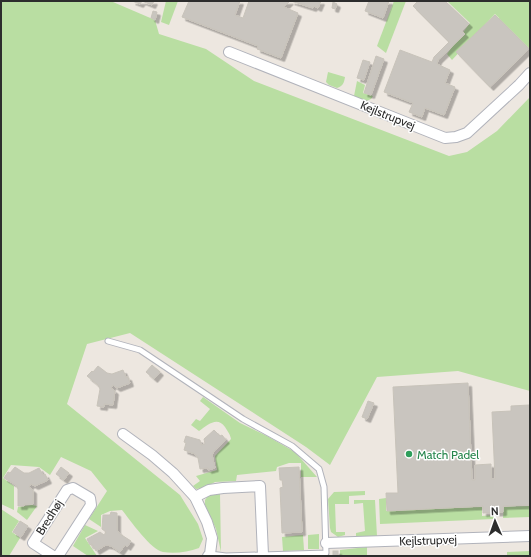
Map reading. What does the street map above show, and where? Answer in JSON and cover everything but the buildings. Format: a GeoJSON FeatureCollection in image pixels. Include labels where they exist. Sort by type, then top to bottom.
{"type":"FeatureCollection","features":[{"type":"Feature","properties":{"kind":"street","name":"Kejlstrupvej"},"geometry":{"type":"LineString","coordinates":[[229,52],[445,138],[456,137],[467,133],[520,85],[530,73]]}},
{"type":"Feature","properties":{"kind":"street"},"geometry":{"type":"LineString","coordinates":[[124,434],[173,473],[195,497],[208,522],[212,538],[209,555]]}},
{"type":"Feature","properties":{"kind":"street"},"geometry":{"type":"LineString","coordinates":[[195,497],[209,490],[260,486],[262,555]]}},
{"type":"Feature","properties":{"kind":"street","name":"Bredhøj"},"geometry":{"type":"LineString","coordinates":[[53,556],[33,543],[66,490],[72,488],[90,498],[91,505],[58,556]]}},
{"type":"Feature","properties":{"kind":"street","name":"Kejlstrupvej"},"geometry":{"type":"LineString","coordinates":[[326,543],[530,536]]}},
{"type":"Feature","properties":{"kind":"lane"},"geometry":{"type":"LineString","coordinates":[[108,342],[140,350],[243,419],[292,446],[319,469],[324,487],[326,553],[226,556],[209,555]]}},
{"type":"Feature","properties":{"kind":"green space"},"geometry":{"type":"Polygon","coordinates":[[[1,1],[113,1],[155,20],[159,34],[206,49],[254,81],[449,156],[467,152],[497,131],[530,97],[530,391],[458,371],[377,377],[330,465],[306,447],[130,333],[87,344],[67,404],[180,495],[198,524],[203,539],[199,548],[177,553],[168,553],[158,550],[141,534],[122,510],[110,511],[101,515],[101,527],[89,519],[107,491],[91,471],[61,457],[50,475],[39,467],[11,465],[3,478],[14,486],[14,510],[1,504],[1,1]]]}},
{"type":"Feature","properties":{"kind":"green space"},"geometry":{"type":"Polygon","coordinates":[[[166,1],[178,1],[169,25],[161,22],[166,1]]]}},
{"type":"Feature","properties":{"kind":"green space"},"geometry":{"type":"Polygon","coordinates":[[[394,1],[406,1],[386,53],[377,46],[394,1]]]}},
{"type":"Feature","properties":{"kind":"green space"},"geometry":{"type":"Polygon","coordinates":[[[447,1],[530,1],[530,49],[495,14],[452,60],[447,54],[470,23],[447,1]]]}},
{"type":"Feature","properties":{"kind":"green space"},"geometry":{"type":"Polygon","coordinates":[[[328,72],[345,77],[344,83],[337,88],[329,85],[326,82],[328,72]]]}},
{"type":"Feature","properties":{"kind":"green space"},"geometry":{"type":"Polygon","coordinates":[[[357,81],[365,85],[363,93],[373,96],[371,99],[364,102],[354,96],[357,81]]]}},
{"type":"Feature","properties":{"kind":"green space"},"geometry":{"type":"Polygon","coordinates":[[[203,397],[240,423],[295,452],[317,477],[301,477],[301,463],[289,463],[277,467],[276,471],[237,475],[236,481],[215,482],[204,488],[196,489],[193,486],[200,481],[196,476],[217,470],[215,456],[231,439],[225,427],[219,422],[209,424],[199,431],[191,425],[196,419],[200,421],[210,409],[200,401],[203,397]]]}},
{"type":"Feature","properties":{"kind":"green space"},"geometry":{"type":"Polygon","coordinates":[[[365,491],[365,495],[349,496],[349,504],[335,504],[336,532],[345,532],[345,535],[338,537],[331,532],[328,499],[334,492],[365,491]]]}},
{"type":"Feature","properties":{"kind":"green space"},"geometry":{"type":"Polygon","coordinates":[[[214,493],[220,493],[221,552],[216,529],[205,505],[205,500],[208,496],[214,493]]]}},
{"type":"Feature","properties":{"kind":"green space"},"geometry":{"type":"Polygon","coordinates":[[[386,498],[386,511],[482,507],[482,516],[494,515],[494,519],[380,524],[379,499],[386,498]]]}},
{"type":"Feature","properties":{"kind":"green space"},"geometry":{"type":"Polygon","coordinates":[[[354,500],[375,500],[377,536],[356,536],[356,533],[365,531],[363,503],[354,504],[354,500]]]}},
{"type":"Feature","properties":{"kind":"green space"},"geometry":{"type":"Polygon","coordinates":[[[32,505],[37,506],[27,520],[17,512],[18,507],[32,505]]]}},
{"type":"Feature","properties":{"kind":"green space"},"geometry":{"type":"Polygon","coordinates":[[[530,506],[530,517],[503,518],[504,507],[530,506]]]}},
{"type":"Feature","properties":{"kind":"green space"},"geometry":{"type":"Polygon","coordinates":[[[1,509],[19,521],[12,532],[20,538],[9,556],[1,556],[1,509]]]}},
{"type":"Feature","properties":{"kind":"green space"},"geometry":{"type":"Polygon","coordinates":[[[85,525],[98,531],[85,538],[97,556],[88,556],[73,546],[85,525]]]}},
{"type":"Feature","properties":{"kind":"green space"},"geometry":{"type":"Polygon","coordinates":[[[319,534],[319,549],[308,549],[308,535],[319,534]]]}},
{"type":"Feature","properties":{"kind":"green space"},"geometry":{"type":"Polygon","coordinates":[[[303,535],[304,550],[283,551],[282,537],[303,535]]]}},
{"type":"Feature","properties":{"kind":"green space"},"geometry":{"type":"Polygon","coordinates":[[[367,547],[367,555],[340,555],[340,550],[367,547]]]}},
{"type":"Feature","properties":{"kind":"green space"},"geometry":{"type":"Polygon","coordinates":[[[530,551],[530,556],[507,556],[507,552],[530,551]]]}},
{"type":"Feature","properties":{"kind":"place","name":"Match Padel"},"geometry":{"type":"Point","coordinates":[409,454]}}]}
